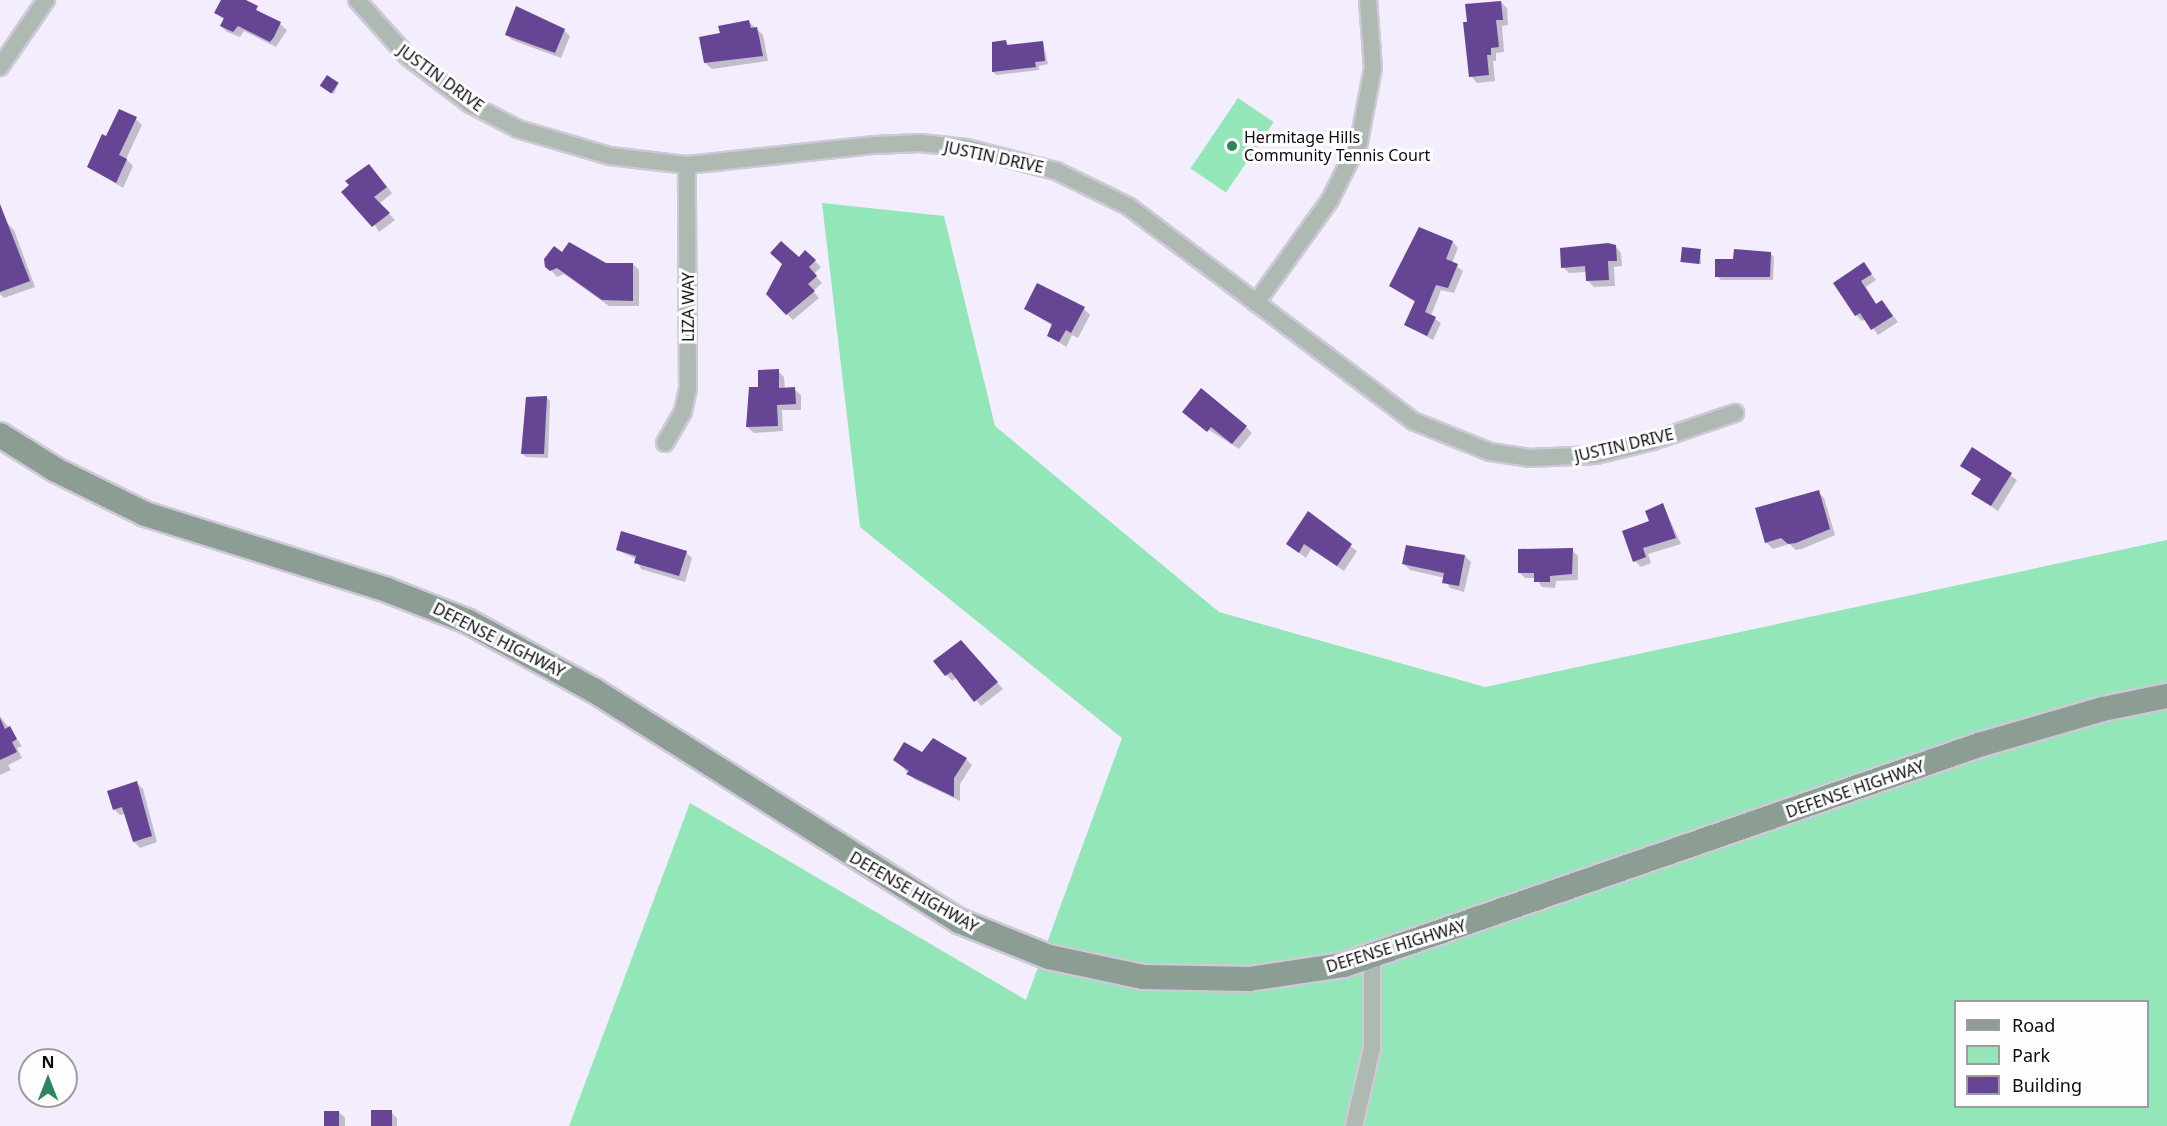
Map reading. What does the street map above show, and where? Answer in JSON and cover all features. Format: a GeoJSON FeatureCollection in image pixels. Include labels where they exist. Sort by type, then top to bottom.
{"type":"FeatureCollection","features":[{"type":"Feature","properties":{"kind":"main road","name":"DEFENSE HIGHWAY"},"geometry":{"type":"LineString","coordinates":[[0,435],[66,475],[145,514],[387,590],[467,621],[595,691],[910,893],[1009,944],[1095,969],[1179,979],[1282,976],[1372,957],[1979,745],[2103,709],[2167,696]]}},
{"type":"Feature","properties":{"kind":"street"},"geometry":{"type":"LineString","coordinates":[[0,67],[46,0]]}},
{"type":"Feature","properties":{"kind":"street","name":"JUSTIN DRIVE"},"geometry":{"type":"LineString","coordinates":[[357,0],[408,57],[470,104],[518,129],[610,156],[687,165],[874,145],[921,143],[1015,159],[1056,171],[1128,206],[1413,421],[1490,452],[1530,458],[1596,455],[1653,441],[1735,413]]}},
{"type":"Feature","properties":{"kind":"street"},"geometry":{"type":"LineString","coordinates":[[1256,303],[1330,200],[1359,142],[1373,68],[1368,0]]}},
{"type":"Feature","properties":{"kind":"street","name":"LIZA WAY"},"geometry":{"type":"LineString","coordinates":[[665,443],[683,412],[688,388],[687,165]]}},
{"type":"Feature","properties":{"kind":"street"},"geometry":{"type":"LineString","coordinates":[[1354,1126],[1372,1048],[1372,957]]}},
{"type":"Feature","properties":{"kind":"green space","name":"Hermitage Hills Community Tennis Court"},"geometry":{"type":"Polygon","coordinates":[[[1238,98],[1274,122],[1226,193],[1190,168],[1238,98]]]}},
{"type":"Feature","properties":{"kind":"green space"},"geometry":{"type":"Polygon","coordinates":[[[822,203],[944,216],[995,426],[1219,612],[1485,687],[2167,540],[2167,1126],[569,1126],[690,803],[1026,1000],[1122,738],[860,527],[822,203]]]}},
{"type":"Feature","properties":{"kind":"building"},"geometry":{"type":"Polygon","coordinates":[[[221,0],[246,0],[258,6],[256,10],[281,22],[274,37],[270,42],[238,26],[233,32],[220,26],[224,18],[214,13],[221,0]]]}},
{"type":"Feature","properties":{"kind":"building"},"geometry":{"type":"Polygon","coordinates":[[[1501,1],[1503,20],[1496,20],[1499,47],[1491,48],[1491,55],[1487,55],[1489,75],[1469,77],[1463,22],[1467,22],[1465,4],[1501,1]]]}},
{"type":"Feature","properties":{"kind":"building"},"geometry":{"type":"Polygon","coordinates":[[[516,6],[565,29],[555,53],[505,35],[516,6]]]}},
{"type":"Feature","properties":{"kind":"building"},"geometry":{"type":"Polygon","coordinates":[[[749,20],[751,28],[757,27],[763,56],[704,63],[699,37],[720,33],[718,26],[749,20]]]}},
{"type":"Feature","properties":{"kind":"building"},"geometry":{"type":"Polygon","coordinates":[[[1006,40],[1007,45],[1043,41],[1045,61],[1035,62],[1036,67],[992,72],[992,42],[1006,40]]]}},
{"type":"Feature","properties":{"kind":"building"},"geometry":{"type":"Polygon","coordinates":[[[327,75],[339,83],[331,94],[320,86],[327,75]]]}},
{"type":"Feature","properties":{"kind":"building"},"geometry":{"type":"Polygon","coordinates":[[[119,109],[137,117],[119,155],[127,159],[116,183],[87,167],[102,134],[106,136],[119,109]]]}},
{"type":"Feature","properties":{"kind":"building"},"geometry":{"type":"Polygon","coordinates":[[[369,164],[387,187],[374,197],[390,213],[372,227],[341,192],[349,185],[345,181],[369,164]]]}},
{"type":"Feature","properties":{"kind":"building"},"geometry":{"type":"Polygon","coordinates":[[[0,204],[30,281],[0,292],[0,204]]]}},
{"type":"Feature","properties":{"kind":"building"},"geometry":{"type":"Polygon","coordinates":[[[1419,227],[1453,241],[1446,259],[1458,264],[1448,288],[1436,285],[1425,312],[1436,317],[1427,336],[1404,325],[1415,301],[1389,286],[1419,227]]]}},
{"type":"Feature","properties":{"kind":"building"},"geometry":{"type":"Polygon","coordinates":[[[781,241],[799,257],[805,250],[816,260],[809,267],[817,276],[808,284],[815,291],[786,315],[766,294],[782,264],[770,253],[781,241]]]}},
{"type":"Feature","properties":{"kind":"building"},"geometry":{"type":"Polygon","coordinates":[[[569,242],[606,263],[633,263],[633,301],[602,300],[557,268],[550,271],[545,267],[544,259],[554,246],[562,252],[569,242]]]}},
{"type":"Feature","properties":{"kind":"building"},"geometry":{"type":"Polygon","coordinates":[[[1608,243],[1616,245],[1617,261],[1608,261],[1609,280],[1586,281],[1585,266],[1561,268],[1560,248],[1608,243]]]}},
{"type":"Feature","properties":{"kind":"building"},"geometry":{"type":"Polygon","coordinates":[[[1682,247],[1701,249],[1699,264],[1680,262],[1682,247]]]}},
{"type":"Feature","properties":{"kind":"building"},"geometry":{"type":"Polygon","coordinates":[[[1734,249],[1771,252],[1770,277],[1715,277],[1715,259],[1733,259],[1734,249]]]}},
{"type":"Feature","properties":{"kind":"building"},"geometry":{"type":"Polygon","coordinates":[[[1864,262],[1872,274],[1861,281],[1876,304],[1882,300],[1893,316],[1871,330],[1860,313],[1855,316],[1833,283],[1864,262]]]}},
{"type":"Feature","properties":{"kind":"building"},"geometry":{"type":"Polygon","coordinates":[[[1037,283],[1085,307],[1071,333],[1066,330],[1059,342],[1047,336],[1052,324],[1024,309],[1037,283]]]}},
{"type":"Feature","properties":{"kind":"building"},"geometry":{"type":"Polygon","coordinates":[[[779,369],[779,388],[795,387],[796,404],[777,405],[778,426],[746,427],[749,387],[758,387],[758,370],[779,369]]]}},
{"type":"Feature","properties":{"kind":"building"},"geometry":{"type":"Polygon","coordinates":[[[1201,388],[1247,426],[1232,444],[1211,427],[1207,432],[1182,412],[1201,388]]]}},
{"type":"Feature","properties":{"kind":"building"},"geometry":{"type":"Polygon","coordinates":[[[547,396],[544,454],[521,454],[526,397],[547,396]]]}},
{"type":"Feature","properties":{"kind":"building"},"geometry":{"type":"Polygon","coordinates":[[[1972,447],[2012,473],[1991,506],[1971,494],[1981,479],[1960,466],[1972,447]]]}},
{"type":"Feature","properties":{"kind":"building"},"geometry":{"type":"Polygon","coordinates":[[[1819,490],[1830,529],[1796,543],[1788,544],[1781,538],[1765,543],[1755,508],[1819,490]]]}},
{"type":"Feature","properties":{"kind":"building"},"geometry":{"type":"Polygon","coordinates":[[[1663,503],[1676,538],[1643,548],[1646,557],[1633,562],[1622,531],[1649,521],[1645,511],[1663,503]]]}},
{"type":"Feature","properties":{"kind":"building"},"geometry":{"type":"Polygon","coordinates":[[[1308,511],[1352,544],[1337,566],[1304,544],[1299,553],[1286,544],[1308,511]]]}},
{"type":"Feature","properties":{"kind":"building"},"geometry":{"type":"Polygon","coordinates":[[[621,531],[687,551],[679,576],[634,563],[636,556],[616,550],[621,531]]]}},
{"type":"Feature","properties":{"kind":"building"},"geometry":{"type":"Polygon","coordinates":[[[1406,545],[1465,555],[1459,586],[1442,583],[1444,573],[1402,564],[1406,545]]]}},
{"type":"Feature","properties":{"kind":"building"},"geometry":{"type":"Polygon","coordinates":[[[1573,548],[1572,574],[1550,576],[1550,582],[1534,582],[1534,573],[1518,573],[1518,549],[1573,548]]]}},
{"type":"Feature","properties":{"kind":"building"},"geometry":{"type":"Polygon","coordinates":[[[961,640],[998,682],[974,702],[951,672],[945,676],[933,661],[961,640]]]}},
{"type":"Feature","properties":{"kind":"building"},"geometry":{"type":"Polygon","coordinates":[[[0,718],[5,729],[10,726],[17,739],[12,742],[17,752],[0,760],[0,718]]]}},
{"type":"Feature","properties":{"kind":"building"},"geometry":{"type":"Polygon","coordinates":[[[933,738],[967,758],[954,778],[954,797],[906,774],[909,771],[893,760],[904,742],[922,752],[933,738]]]}},
{"type":"Feature","properties":{"kind":"building"},"geometry":{"type":"Polygon","coordinates":[[[137,781],[152,836],[133,842],[122,807],[113,810],[107,791],[137,781]]]}},
{"type":"Feature","properties":{"kind":"building"},"geometry":{"type":"Polygon","coordinates":[[[371,1110],[392,1110],[392,1126],[371,1126],[371,1110]]]}},
{"type":"Feature","properties":{"kind":"building"},"geometry":{"type":"Polygon","coordinates":[[[324,1111],[339,1111],[339,1126],[324,1126],[324,1111]]]}},
{"type":"Feature","properties":{"kind":"place","name":"Hermitage Hills Community Tennis Court"},"geometry":{"type":"Point","coordinates":[1232,146]}}]}
